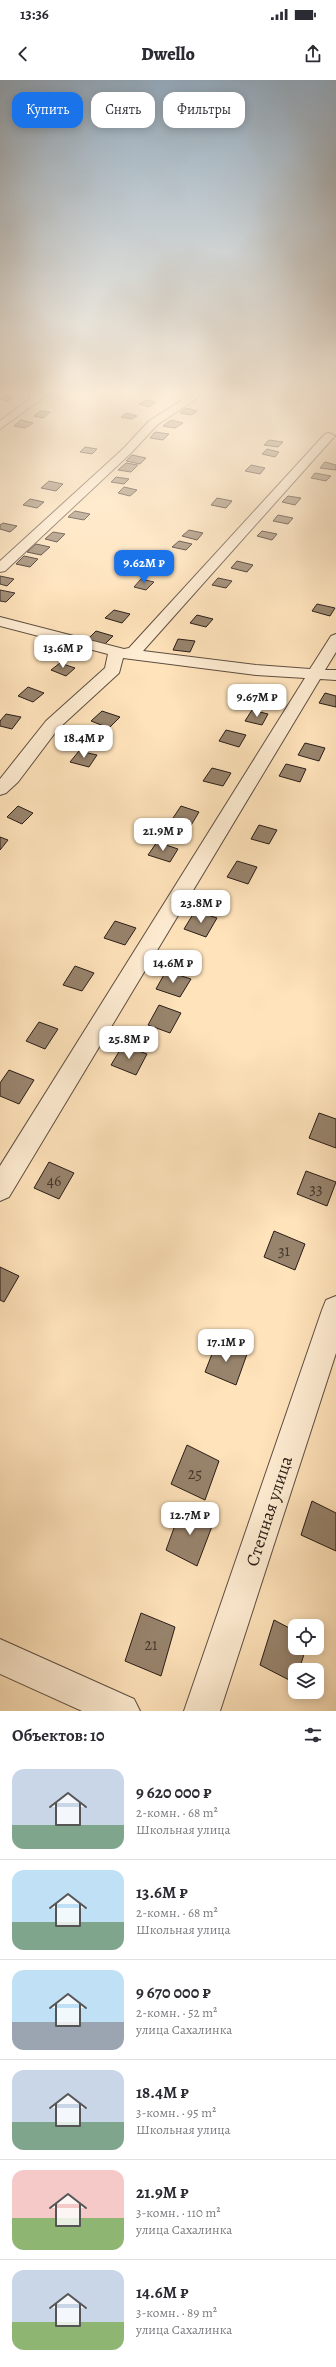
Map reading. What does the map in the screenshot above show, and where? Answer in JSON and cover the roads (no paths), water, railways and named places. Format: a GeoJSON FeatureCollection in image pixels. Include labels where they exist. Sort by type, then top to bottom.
{"type":"FeatureCollection","features":[{"type":"Feature","properties":{"kind":"street"},"geometry":{"type":"LineString","coordinates":[[0,568],[111,466]]}},
{"type":"Feature","properties":{"kind":"street"},"geometry":{"type":"LineString","coordinates":[[121,653],[134,651],[302,466]]}},
{"type":"Feature","properties":{"kind":"street"},"geometry":{"type":"LineString","coordinates":[[0,621],[121,653],[314,675],[336,675]]}},
{"type":"Feature","properties":{"kind":"street"},"geometry":{"type":"LineString","coordinates":[[0,1188],[216,839],[336,639]]}},
{"type":"Feature","properties":{"kind":"street"},"geometry":{"type":"LineString","coordinates":[[0,789],[12,778],[52,725],[112,670],[121,653]]}},
{"type":"Feature","properties":{"kind":"street","name":"Степная улица"},"geometry":{"type":"LineString","coordinates":[[202,1711],[336,1310]]}},
{"type":"Feature","properties":{"kind":"street"},"geometry":{"type":"LineString","coordinates":[[0,1656],[122,1711]]}}]}
